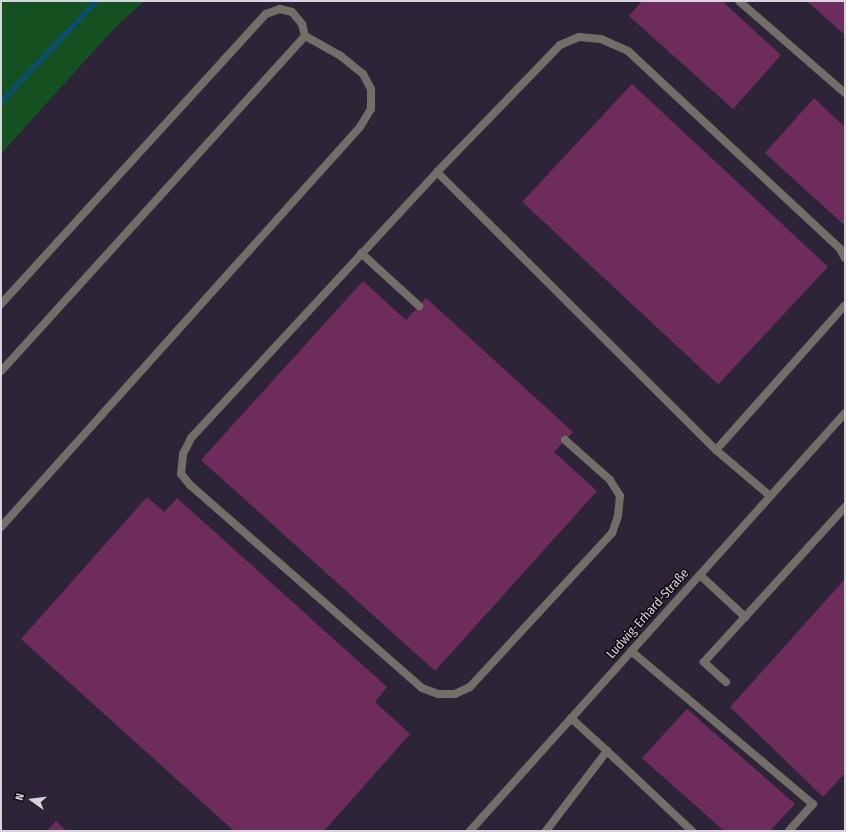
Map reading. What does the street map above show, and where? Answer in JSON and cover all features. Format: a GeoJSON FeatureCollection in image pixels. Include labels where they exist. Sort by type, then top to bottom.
{"type":"FeatureCollection","features":[{"type":"Feature","properties":{"kind":"street"},"geometry":{"type":"LineString","coordinates":[[740,1],[845,93]]}},
{"type":"Feature","properties":{"kind":"street"},"geometry":{"type":"LineString","coordinates":[[1,304],[266,14],[280,9],[292,12],[302,24],[305,36],[341,56],[363,74],[371,89],[371,109],[360,127],[1,527]]}},
{"type":"Feature","properties":{"kind":"street"},"geometry":{"type":"LineString","coordinates":[[1,371],[305,36]]}},
{"type":"Feature","properties":{"kind":"street"},"geometry":{"type":"LineString","coordinates":[[565,440],[610,480],[620,496],[618,516],[612,533],[470,687],[455,694],[438,694],[422,688],[190,485],[181,474],[182,454],[191,438],[361,253],[560,44],[579,37],[601,39],[628,51],[840,249],[845,258]]}},
{"type":"Feature","properties":{"kind":"street"},"geometry":{"type":"LineString","coordinates":[[437,172],[716,450],[770,496]]}},
{"type":"Feature","properties":{"kind":"street"},"geometry":{"type":"LineString","coordinates":[[361,253],[419,306]]}},
{"type":"Feature","properties":{"kind":"street"},"geometry":{"type":"LineString","coordinates":[[716,450],[845,305]]}},
{"type":"Feature","properties":{"kind":"street","name":"Ludwig-Erhard-Straße"},"geometry":{"type":"LineString","coordinates":[[470,831],[845,413]]}},
{"type":"Feature","properties":{"kind":"street"},"geometry":{"type":"LineString","coordinates":[[726,682],[704,662],[845,507]]}},
{"type":"Feature","properties":{"kind":"street"},"geometry":{"type":"LineString","coordinates":[[700,575],[745,617]]}},
{"type":"Feature","properties":{"kind":"street"},"geometry":{"type":"LineString","coordinates":[[631,651],[813,804],[789,831]]}},
{"type":"Feature","properties":{"kind":"street"},"geometry":{"type":"LineString","coordinates":[[571,718],[692,831]]}},
{"type":"Feature","properties":{"kind":"street"},"geometry":{"type":"LineString","coordinates":[[546,831],[607,751]]}},
{"type":"Feature","properties":{"kind":"shaded area"},"geometry":{"type":"Polygon","coordinates":[[[144,1],[845,1],[845,831],[1,831],[1,154],[111,32],[144,1]]]}},
{"type":"Feature","properties":{"kind":"green space"},"geometry":{"type":"Polygon","coordinates":[[[4,1],[144,1],[111,32],[1,154],[1,5],[4,1]]]}},
{"type":"Feature","properties":{"kind":"building"},"geometry":{"type":"Polygon","coordinates":[[[642,1],[722,1],[781,55],[733,109],[629,16],[642,1]]]}},
{"type":"Feature","properties":{"kind":"building"},"geometry":{"type":"Polygon","coordinates":[[[807,1],[845,1],[845,35],[807,1]]]}},
{"type":"Feature","properties":{"kind":"building"},"geometry":{"type":"Polygon","coordinates":[[[632,84],[828,267],[718,385],[522,202],[632,84]]]}},
{"type":"Feature","properties":{"kind":"building"},"geometry":{"type":"Polygon","coordinates":[[[814,98],[845,127],[845,226],[765,153],[814,98]]]}},
{"type":"Feature","properties":{"kind":"building"},"geometry":{"type":"Polygon","coordinates":[[[363,281],[406,320],[426,298],[573,432],[554,452],[597,491],[435,671],[201,460],[363,281]]]}},
{"type":"Feature","properties":{"kind":"building"},"geometry":{"type":"Polygon","coordinates":[[[147,497],[164,512],[177,498],[387,687],[375,702],[410,734],[324,831],[234,831],[21,639],[147,497]]]}},
{"type":"Feature","properties":{"kind":"building"},"geometry":{"type":"Polygon","coordinates":[[[845,579],[845,773],[823,797],[730,707],[845,579]]]}},
{"type":"Feature","properties":{"kind":"building"},"geometry":{"type":"Polygon","coordinates":[[[687,709],[795,804],[770,831],[724,831],[642,758],[687,709]]]}},
{"type":"Feature","properties":{"kind":"building"},"geometry":{"type":"Polygon","coordinates":[[[56,821],[67,831],[47,831],[56,821]]]}},
{"type":"Feature","properties":{"kind":"waterway"},"geometry":{"type":"LineString","coordinates":[[1,101],[96,1]]}}]}
